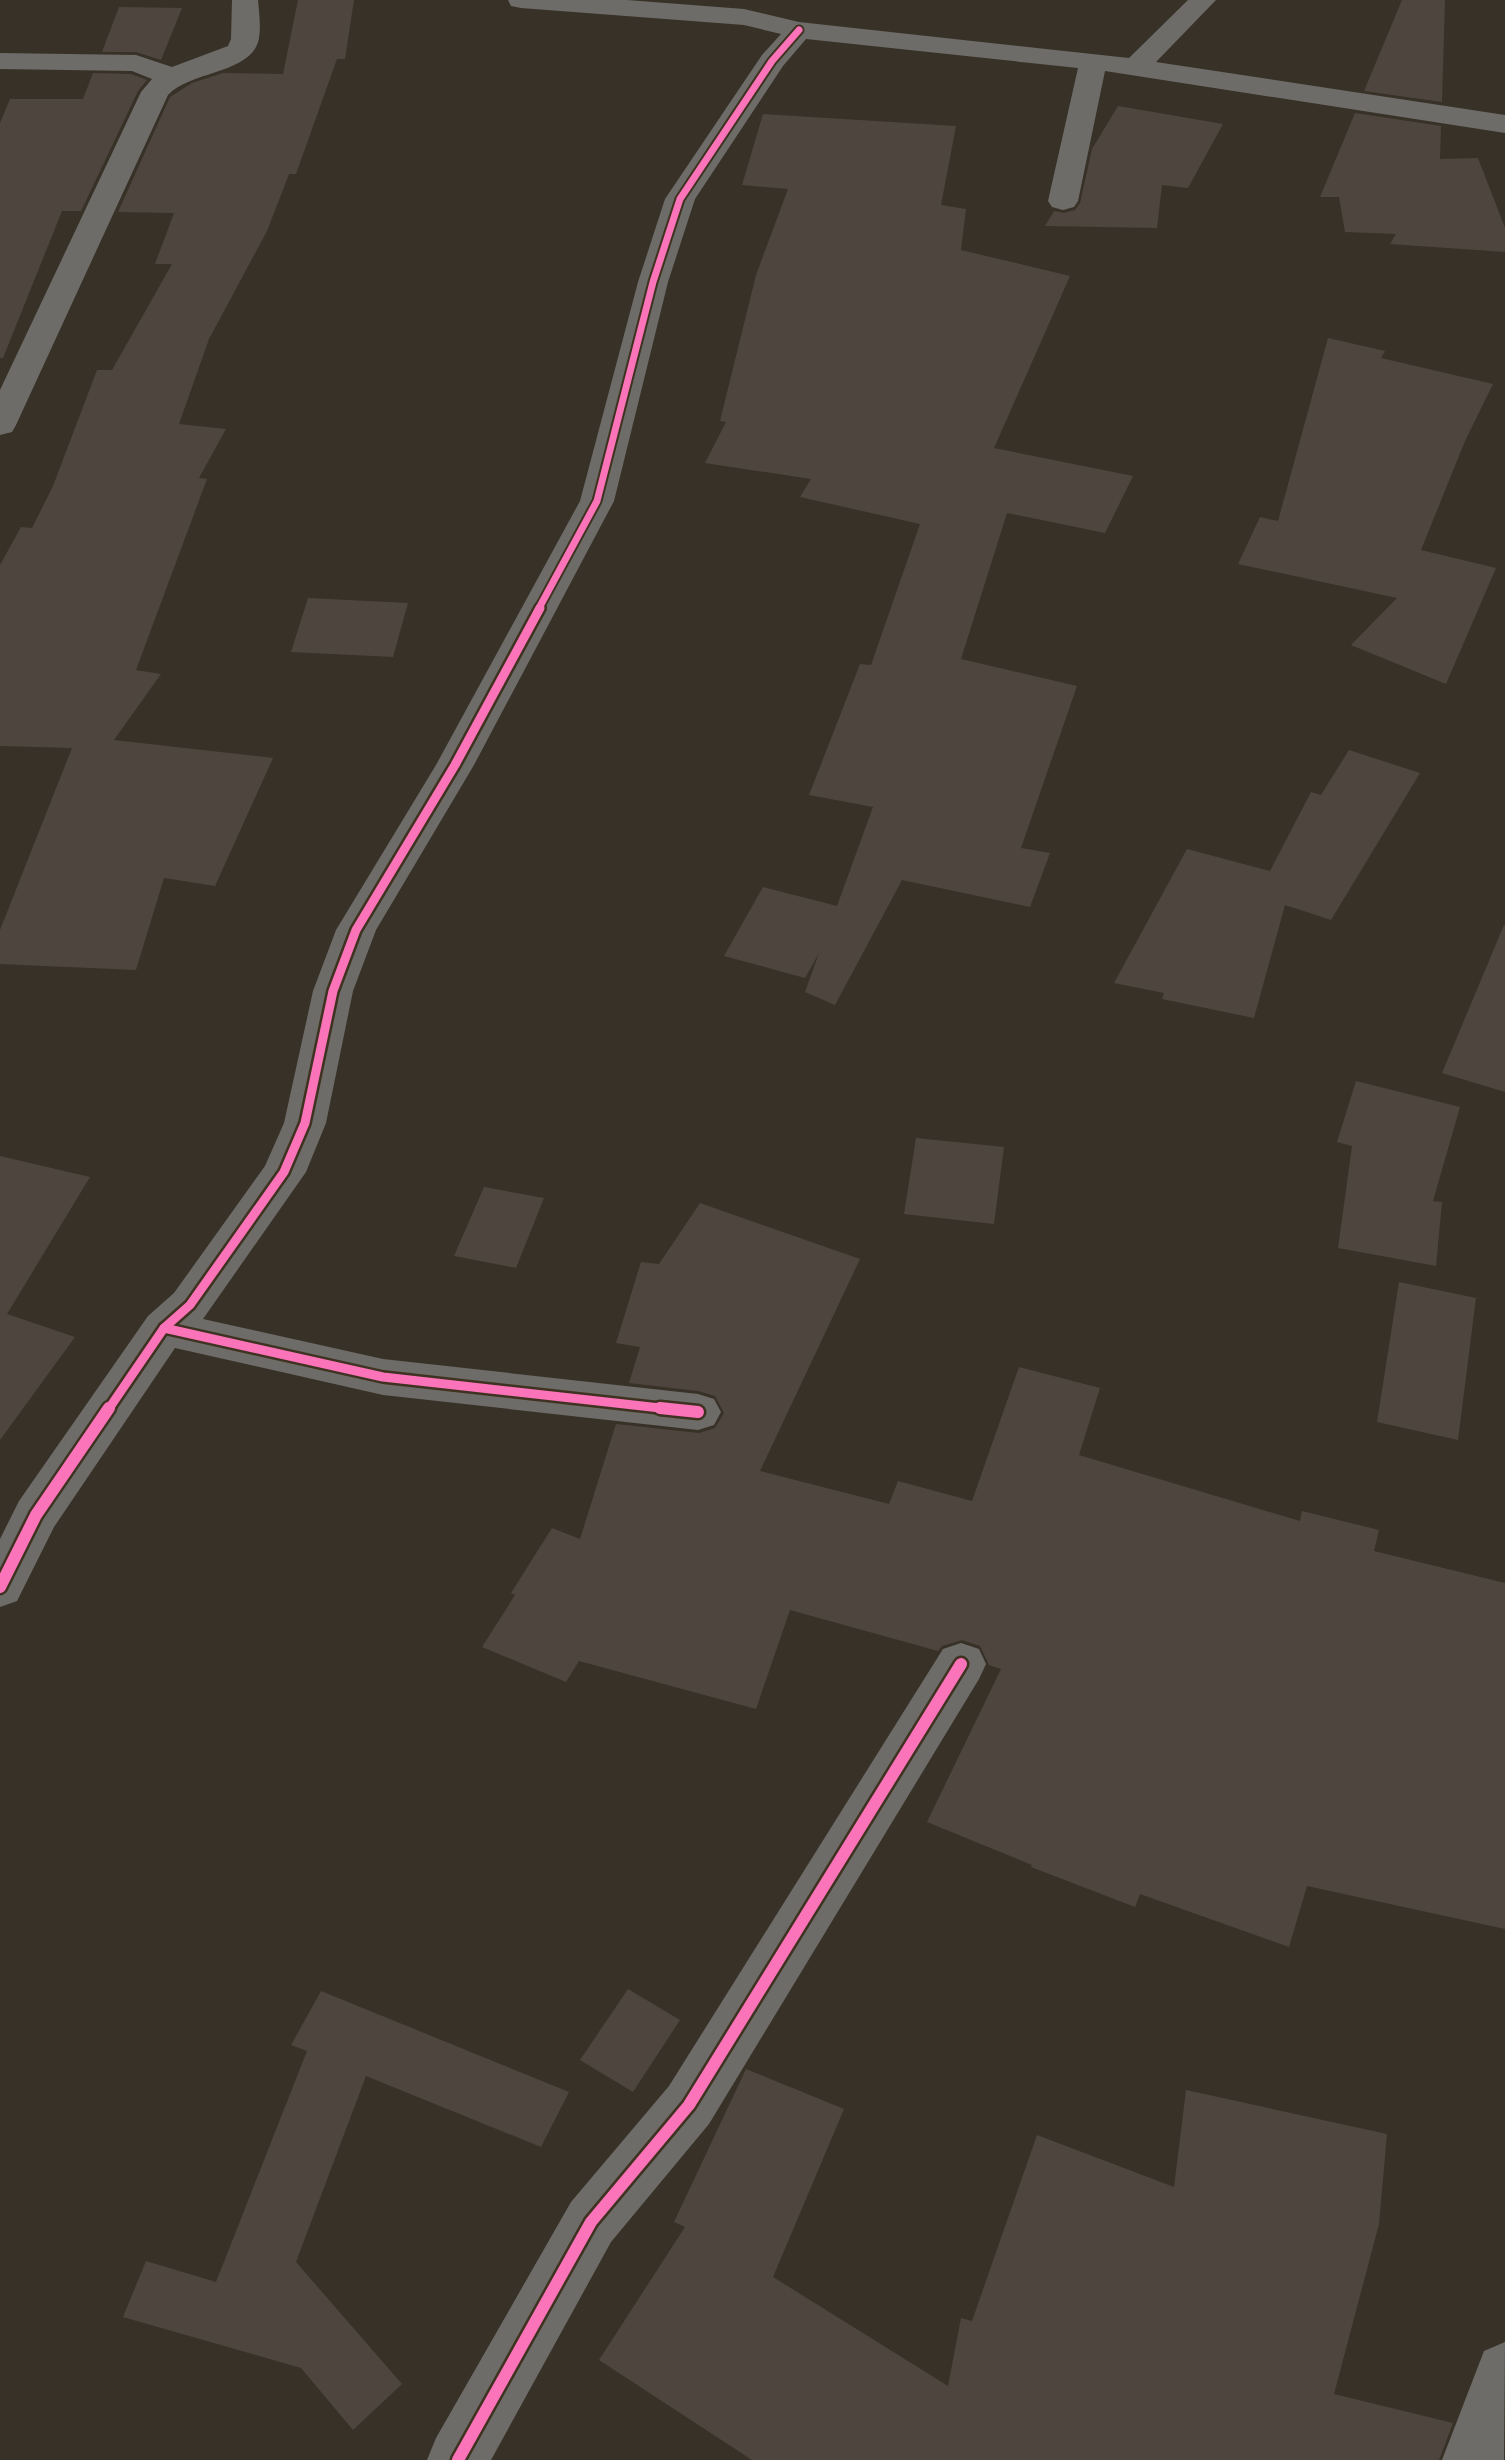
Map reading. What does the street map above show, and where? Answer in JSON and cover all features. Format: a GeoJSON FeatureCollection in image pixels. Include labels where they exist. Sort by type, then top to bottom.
{"type":"FeatureCollection","features":[{"type":"Feature","properties":{"kind":"street"},"geometry":{"type":"LineString","coordinates":[[0,425],[155,92],[170,76],[221,62],[240,51],[245,39],[245,0]]}},
{"type":"Feature","properties":{"kind":"street"},"geometry":{"type":"LineString","coordinates":[[521,0],[744,17],[799,30],[1137,66],[1505,124]]}},
{"type":"Feature","properties":{"kind":"street"},"geometry":{"type":"LineString","coordinates":[[1137,66],[1203,0]]}},
{"type":"Feature","properties":{"kind":"street"},"geometry":{"type":"LineString","coordinates":[[0,1587],[36,1515],[164,1328],[190,1305],[284,1172],[305,1123],[333,991],[356,930],[455,765],[597,501],[653,282],[680,199],[772,61],[799,30]]}},
{"type":"Feature","properties":{"kind":"street"},"geometry":{"type":"LineString","coordinates":[[0,61],[136,63],[170,76]]}},
{"type":"Feature","properties":{"kind":"street"},"geometry":{"type":"LineString","coordinates":[[1063,201],[1093,61]]}},
{"type":"Feature","properties":{"kind":"street"},"geometry":{"type":"LineString","coordinates":[[164,1328],[383,1377],[698,1412]]}},
{"type":"Feature","properties":{"kind":"street"},"geometry":{"type":"LineString","coordinates":[[458,2460],[591,2222],[689,2105],[961,1664]]}},
{"type":"Feature","properties":{"kind":"street"},"geometry":{"type":"LineString","coordinates":[[1473,2460],[1505,2372]]}},
{"type":"Feature","properties":{"kind":"building"},"geometry":{"type":"Polygon","coordinates":[[[298,0],[354,0],[345,59],[337,59],[296,174],[289,174],[267,231],[209,339],[179,424],[226,429],[199,478],[207,479],[136,670],[161,674],[114,740],[273,758],[215,886],[164,878],[136,970],[0,964],[0,930],[72,748],[0,746],[0,565],[21,527],[32,528],[53,486],[97,370],[112,370],[172,264],[155,264],[174,213],[118,212],[170,97],[192,83],[223,73],[283,74],[298,0]]]}},
{"type":"Feature","properties":{"kind":"building"},"geometry":{"type":"Polygon","coordinates":[[[1402,0],[1445,0],[1442,102],[1364,91],[1402,0]]]}},
{"type":"Feature","properties":{"kind":"building"},"geometry":{"type":"Polygon","coordinates":[[[119,7],[182,8],[161,60],[136,52],[102,52],[119,7]]]}},
{"type":"Feature","properties":{"kind":"building"},"geometry":{"type":"Polygon","coordinates":[[[93,73],[131,74],[147,80],[138,91],[81,211],[62,211],[3,358],[0,358],[0,123],[10,99],[83,99],[93,73]]]}},
{"type":"Feature","properties":{"kind":"building"},"geometry":{"type":"Polygon","coordinates":[[[1118,106],[1223,124],[1188,188],[1162,185],[1157,228],[1045,226],[1054,211],[1064,213],[1075,210],[1080,203],[1092,149],[1118,106]]]}},
{"type":"Feature","properties":{"kind":"building"},"geometry":{"type":"Polygon","coordinates":[[[1355,113],[1441,126],[1440,159],[1478,158],[1505,228],[1505,252],[1390,244],[1396,234],[1345,232],[1339,197],[1320,197],[1355,113]]]}},
{"type":"Feature","properties":{"kind":"building"},"geometry":{"type":"Polygon","coordinates":[[[763,114],[956,126],[941,205],[966,209],[961,250],[1070,276],[994,448],[1133,476],[1105,533],[1007,513],[961,659],[1077,686],[1021,848],[1050,853],[1030,907],[902,880],[835,1005],[805,992],[819,953],[805,978],[724,956],[763,887],[837,906],[873,807],[809,795],[860,664],[871,665],[920,524],[800,497],[811,479],[705,463],[726,422],[720,421],[756,275],[788,189],[742,185],[763,114]]]}},
{"type":"Feature","properties":{"kind":"building"},"geometry":{"type":"Polygon","coordinates":[[[1328,338],[1385,351],[1381,358],[1493,384],[1465,441],[1421,550],[1496,568],[1446,684],[1351,645],[1397,598],[1238,564],[1260,517],[1278,521],[1328,338]]]}},
{"type":"Feature","properties":{"kind":"building"},"geometry":{"type":"Polygon","coordinates":[[[308,598],[408,603],[393,657],[291,652],[308,598]]]}},
{"type":"Feature","properties":{"kind":"building"},"geometry":{"type":"Polygon","coordinates":[[[1349,750],[1420,773],[1331,920],[1285,905],[1254,1018],[1162,999],[1164,993],[1114,983],[1187,849],[1270,871],[1311,792],[1321,795],[1349,750]]]}},
{"type":"Feature","properties":{"kind":"building"},"geometry":{"type":"Polygon","coordinates":[[[1505,925],[1505,1092],[1442,1073],[1505,925]]]}},
{"type":"Feature","properties":{"kind":"building"},"geometry":{"type":"Polygon","coordinates":[[[1356,1081],[1460,1107],[1433,1201],[1442,1202],[1436,1266],[1338,1248],[1352,1146],[1337,1142],[1356,1081]]]}},
{"type":"Feature","properties":{"kind":"building"},"geometry":{"type":"Polygon","coordinates":[[[916,1138],[1004,1147],[994,1224],[904,1214],[916,1138]]]}},
{"type":"Feature","properties":{"kind":"building"},"geometry":{"type":"Polygon","coordinates":[[[0,1156],[90,1177],[7,1314],[75,1337],[0,1440],[0,1156]]]}},
{"type":"Feature","properties":{"kind":"building"},"geometry":{"type":"Polygon","coordinates":[[[484,1187],[544,1198],[516,1268],[454,1256],[484,1187]]]}},
{"type":"Feature","properties":{"kind":"building"},"geometry":{"type":"Polygon","coordinates":[[[700,1203],[860,1259],[760,1471],[889,1504],[898,1481],[972,1501],[1019,1367],[1100,1388],[1079,1455],[1300,1521],[1302,1511],[1379,1530],[1374,1551],[1505,1583],[1505,1929],[1307,1886],[1289,1947],[1140,1894],[1135,1907],[927,1822],[1001,1669],[989,1665],[980,1646],[962,1640],[942,1646],[938,1651],[790,1610],[756,1709],[579,1661],[566,1682],[482,1647],[552,1528],[580,1539],[616,1424],[699,1433],[715,1428],[724,1413],[715,1396],[698,1391],[629,1383],[640,1347],[616,1343],[641,1262],[659,1264],[700,1203]]]}},
{"type":"Feature","properties":{"kind":"building"},"geometry":{"type":"Polygon","coordinates":[[[1399,1282],[1476,1298],[1458,1440],[1377,1422],[1399,1282]]]}},
{"type":"Feature","properties":{"kind":"building"},"geometry":{"type":"Polygon","coordinates":[[[628,1989],[680,2020],[633,2092],[580,2060],[628,1989]]]}},
{"type":"Feature","properties":{"kind":"building"},"geometry":{"type":"Polygon","coordinates":[[[321,1991],[569,2092],[541,2147],[366,2076],[296,2262],[402,2384],[353,2430],[301,2368],[123,2317],[146,2261],[216,2282],[307,2051],[291,2045],[321,1991]]]}},
{"type":"Feature","properties":{"kind":"building"},"geometry":{"type":"Polygon","coordinates":[[[746,2069],[844,2109],[773,2277],[948,2386],[961,2318],[972,2321],[1037,2135],[1174,2187],[1186,2090],[1387,2134],[1379,2224],[1334,2394],[1453,2423],[1439,2460],[752,2460],[599,2360],[685,2227],[674,2222],[746,2069]]]}},
{"type":"Feature","properties":{"kind":"cycle path"},"geometry":{"type":"LineString","coordinates":[[0,1587],[36,1515],[164,1328],[190,1305],[284,1172],[305,1123],[333,991],[356,930],[455,765],[597,501],[653,282],[680,199],[772,61],[799,30]]}},
{"type":"Feature","properties":{"kind":"cycle path"},"geometry":{"type":"LineString","coordinates":[[164,1328],[383,1377],[698,1412]]}},
{"type":"Feature","properties":{"kind":"cycle path"},"geometry":{"type":"LineString","coordinates":[[458,2460],[591,2222],[689,2105],[961,1664]]}}]}
